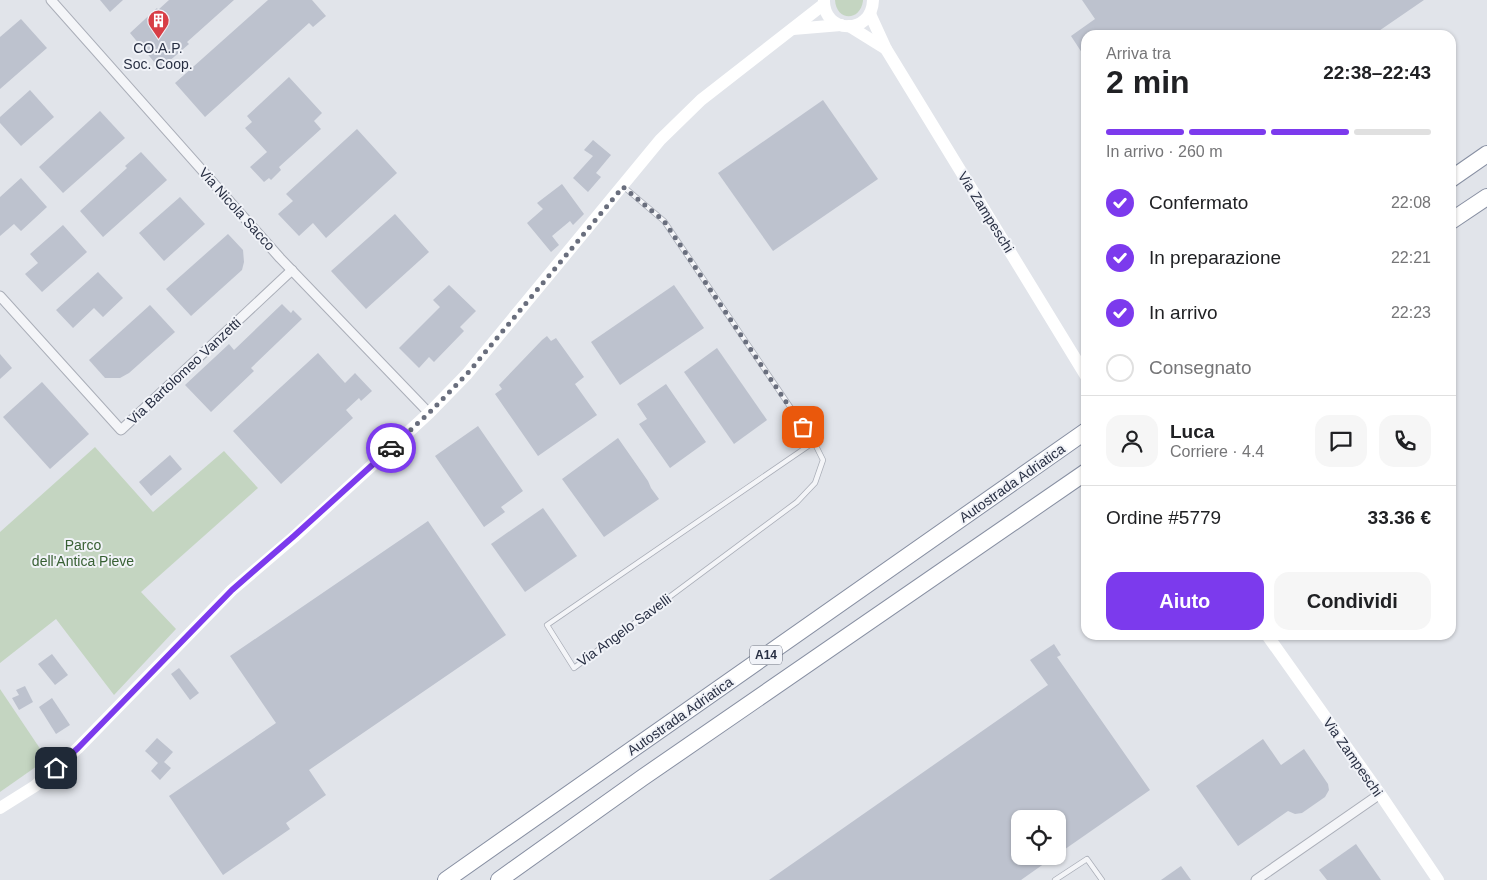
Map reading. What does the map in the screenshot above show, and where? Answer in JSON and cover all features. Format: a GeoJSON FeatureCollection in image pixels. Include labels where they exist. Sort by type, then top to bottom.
{"type":"FeatureCollection","features":[{"type":"Feature","properties":{"kind":"highway"},"geometry":{"type":"LineString","coordinates":[[1456,176],[1487,154]]}},
{"type":"Feature","properties":{"kind":"highway"},"geometry":{"type":"LineString","coordinates":[[1456,218],[1487,197]]}},
{"type":"Feature","properties":{"kind":"highway","name":"Autostrada Adriatica"},"geometry":{"type":"LineString","coordinates":[[446,880],[1081,435]]}},
{"type":"Feature","properties":{"kind":"highway","name":"A14"},"geometry":{"type":"LineString","coordinates":[[499,880],[1081,475]]}},
{"type":"Feature","properties":{"kind":"street","name":"Via Nicola Sacco"},"geometry":{"type":"LineString","coordinates":[[51,0],[292,270],[429,413]]}},
{"type":"Feature","properties":{"kind":"street"},"geometry":{"type":"LineString","coordinates":[[792,29],[845,26],[861,23],[870,14],[873,0]]}},
{"type":"Feature","properties":{"kind":"street"},"geometry":{"type":"LineString","coordinates":[[0,808],[34,786],[78,748],[232,590],[429,413],[467,374],[660,140],[701,100],[824,2]]}},
{"type":"Feature","properties":{"kind":"street","name":"Via Zampeschi"},"geometry":{"type":"LineString","coordinates":[[824,2],[829,17],[886,49]]}},
{"type":"Feature","properties":{"kind":"street","name":"Via Zampeschi"},"geometry":{"type":"LineString","coordinates":[[870,14],[886,49],[1081,368]]}},
{"type":"Feature","properties":{"kind":"street","name":"Via Bartolomeo Vanzetti"},"geometry":{"type":"LineString","coordinates":[[0,296],[121,430],[292,270]]}},
{"type":"Feature","properties":{"kind":"street","name":"Via Zampeschi"},"geometry":{"type":"LineString","coordinates":[[1271,640],[1380,794],[1438,880]]}},
{"type":"Feature","properties":{"kind":"street"},"geometry":{"type":"LineString","coordinates":[[1256,880],[1380,794]]}},
{"type":"Feature","properties":{"kind":"lane","name":"Via Angelo Savelli"},"geometry":{"type":"LineString","coordinates":[[623,187],[664,221],[814,442],[823,460],[815,483],[797,502],[574,668],[546,625],[814,442]]}},
{"type":"Feature","properties":{"kind":"lane"},"geometry":{"type":"LineString","coordinates":[[1056,880],[1087,859],[1102,880]]}},
{"type":"Feature","properties":{"kind":"green space"},"geometry":{"type":"Polygon","coordinates":[[[835,0],[863,1],[858,13],[848,16],[839,12],[835,0]]]}},
{"type":"Feature","properties":{"kind":"green space","name":"Parco dell'Antica Pieve"},"geometry":{"type":"Polygon","coordinates":[[[95,447],[153,512],[224,451],[258,488],[141,592],[176,629],[114,695],[56,619],[0,663],[0,532],[95,447]]]}},
{"type":"Feature","properties":{"kind":"green space"},"geometry":{"type":"Polygon","coordinates":[[[0,689],[47,759],[0,792],[0,689]]]}},
{"type":"Feature","properties":{"kind":"building"},"geometry":{"type":"Polygon","coordinates":[[[100,0],[123,0],[110,12],[100,0]]]}},
{"type":"Feature","properties":{"kind":"building"},"geometry":{"type":"Polygon","coordinates":[[[169,0],[234,0],[160,69],[130,33],[157,8],[158,10],[169,0]]]}},
{"type":"Feature","properties":{"kind":"building"},"geometry":{"type":"Polygon","coordinates":[[[268,0],[312,0],[326,16],[313,27],[309,23],[205,117],[175,83],[268,0]]]}},
{"type":"Feature","properties":{"kind":"building"},"geometry":{"type":"Polygon","coordinates":[[[1082,0],[1424,0],[1380,30],[1081,30],[1081,51],[1071,36],[1095,19],[1082,0]]]}},
{"type":"Feature","properties":{"kind":"building"},"geometry":{"type":"Polygon","coordinates":[[[21,19],[47,48],[0,89],[0,37],[21,19]]]}},
{"type":"Feature","properties":{"kind":"building"},"geometry":{"type":"Polygon","coordinates":[[[289,77],[322,113],[314,121],[321,129],[279,167],[281,170],[271,180],[269,178],[264,182],[250,167],[267,152],[245,128],[252,122],[247,116],[289,77]]]}},
{"type":"Feature","properties":{"kind":"building"},"geometry":{"type":"Polygon","coordinates":[[[30,90],[54,117],[21,146],[0,123],[0,117],[30,90]]]}},
{"type":"Feature","properties":{"kind":"building"},"geometry":{"type":"Polygon","coordinates":[[[823,100],[878,179],[773,251],[718,173],[823,100]]]}},
{"type":"Feature","properties":{"kind":"building"},"geometry":{"type":"Polygon","coordinates":[[[100,111],[125,138],[63,193],[39,167],[100,111]]]}},
{"type":"Feature","properties":{"kind":"building"},"geometry":{"type":"Polygon","coordinates":[[[357,129],[397,173],[326,238],[313,223],[299,236],[278,214],[293,201],[286,194],[357,129]]]}},
{"type":"Feature","properties":{"kind":"building"},"geometry":{"type":"Polygon","coordinates":[[[593,140],[611,155],[596,173],[601,177],[588,192],[573,178],[593,156],[584,150],[593,140]]]}},
{"type":"Feature","properties":{"kind":"building"},"geometry":{"type":"Polygon","coordinates":[[[141,152],[167,180],[103,237],[80,211],[127,168],[125,166],[141,152]]]}},
{"type":"Feature","properties":{"kind":"building"},"geometry":{"type":"Polygon","coordinates":[[[21,178],[47,207],[21,231],[14,224],[0,236],[0,197],[21,178]]]}},
{"type":"Feature","properties":{"kind":"building"},"geometry":{"type":"Polygon","coordinates":[[[562,184],[584,214],[573,225],[570,221],[552,236],[559,245],[551,252],[527,223],[543,209],[537,203],[562,184]]]}},
{"type":"Feature","properties":{"kind":"building"},"geometry":{"type":"Polygon","coordinates":[[[180,197],[205,224],[164,261],[139,233],[180,197]]]}},
{"type":"Feature","properties":{"kind":"building"},"geometry":{"type":"Polygon","coordinates":[[[395,214],[429,252],[366,309],[331,271],[395,214]]]}},
{"type":"Feature","properties":{"kind":"building"},"geometry":{"type":"Polygon","coordinates":[[[63,225],[87,252],[42,292],[25,274],[38,263],[30,254],[63,225]]]}},
{"type":"Feature","properties":{"kind":"building"},"geometry":{"type":"Polygon","coordinates":[[[228,234],[243,250],[244,262],[242,270],[191,316],[166,289],[228,234]]]}},
{"type":"Feature","properties":{"kind":"building"},"geometry":{"type":"Polygon","coordinates":[[[98,272],[123,298],[103,317],[94,308],[73,328],[56,310],[98,272]]]}},
{"type":"Feature","properties":{"kind":"building"},"geometry":{"type":"Polygon","coordinates":[[[449,285],[476,311],[460,327],[464,331],[434,362],[429,357],[419,368],[399,348],[440,307],[433,300],[449,285]]]}},
{"type":"Feature","properties":{"kind":"building"},"geometry":{"type":"Polygon","coordinates":[[[674,285],[704,328],[620,385],[591,342],[674,285]]]}},
{"type":"Feature","properties":{"kind":"building"},"geometry":{"type":"Polygon","coordinates":[[[282,304],[291,313],[293,310],[302,319],[251,368],[254,371],[211,412],[185,385],[229,344],[234,350],[282,304]]]}},
{"type":"Feature","properties":{"kind":"building"},"geometry":{"type":"Polygon","coordinates":[[[150,305],[175,332],[129,373],[120,378],[105,378],[89,360],[150,305]]]}},
{"type":"Feature","properties":{"kind":"building"},"geometry":{"type":"Polygon","coordinates":[[[547,336],[551,341],[556,338],[584,377],[575,384],[597,415],[538,456],[495,394],[502,389],[499,385],[547,336]]]}},
{"type":"Feature","properties":{"kind":"building"},"geometry":{"type":"Polygon","coordinates":[[[717,348],[767,420],[734,444],[684,372],[717,348]]]}},
{"type":"Feature","properties":{"kind":"building"},"geometry":{"type":"Polygon","coordinates":[[[318,353],[345,383],[355,373],[372,391],[361,401],[359,398],[346,410],[353,418],[281,484],[233,431],[318,353]]]}},
{"type":"Feature","properties":{"kind":"building"},"geometry":{"type":"Polygon","coordinates":[[[0,354],[12,368],[0,379],[0,354]]]}},
{"type":"Feature","properties":{"kind":"building"},"geometry":{"type":"Polygon","coordinates":[[[42,382],[89,434],[50,469],[3,417],[42,382]]]}},
{"type":"Feature","properties":{"kind":"building"},"geometry":{"type":"Polygon","coordinates":[[[666,384],[706,442],[670,468],[639,424],[647,419],[637,404],[666,384]]]}},
{"type":"Feature","properties":{"kind":"building"},"geometry":{"type":"Polygon","coordinates":[[[478,426],[523,491],[501,507],[505,512],[484,527],[435,456],[478,426]]]}},
{"type":"Feature","properties":{"kind":"building"},"geometry":{"type":"Polygon","coordinates":[[[618,438],[659,499],[604,537],[562,479],[618,438]]]}},
{"type":"Feature","properties":{"kind":"building"},"geometry":{"type":"Polygon","coordinates":[[[170,455],[182,469],[151,496],[139,482],[170,455]]]}},
{"type":"Feature","properties":{"kind":"building"},"geometry":{"type":"Polygon","coordinates":[[[543,508],[577,556],[525,592],[491,544],[543,508]]]}},
{"type":"Feature","properties":{"kind":"building"},"geometry":{"type":"Polygon","coordinates":[[[428,521],[506,635],[309,770],[326,795],[286,823],[290,829],[223,875],[169,796],[276,723],[230,656],[428,521]]]}},
{"type":"Feature","properties":{"kind":"building"},"geometry":{"type":"Polygon","coordinates":[[[1054,644],[1061,655],[1057,657],[1150,790],[1066,848],[1066,810],[1011,810],[1011,865],[1042,865],[1021,880],[769,880],[1048,685],[1030,660],[1054,644]]]}},
{"type":"Feature","properties":{"kind":"building"},"geometry":{"type":"Polygon","coordinates":[[[52,654],[68,675],[55,685],[38,664],[52,654]]]}},
{"type":"Feature","properties":{"kind":"building"},"geometry":{"type":"Polygon","coordinates":[[[179,668],[199,693],[190,700],[171,674],[179,668]]]}},
{"type":"Feature","properties":{"kind":"building"},"geometry":{"type":"Polygon","coordinates":[[[25,686],[33,702],[19,710],[12,698],[19,695],[16,690],[25,686]]]}},
{"type":"Feature","properties":{"kind":"building"},"geometry":{"type":"Polygon","coordinates":[[[52,698],[70,725],[56,734],[39,707],[52,698]]]}},
{"type":"Feature","properties":{"kind":"building"},"geometry":{"type":"Polygon","coordinates":[[[157,738],[173,752],[164,762],[171,768],[160,780],[151,771],[158,763],[145,751],[157,738]]]}},
{"type":"Feature","properties":{"kind":"building"},"geometry":{"type":"Polygon","coordinates":[[[1263,739],[1281,765],[1304,749],[1328,784],[1329,790],[1325,797],[1302,813],[1295,814],[1288,811],[1238,846],[1196,786],[1263,739]]]}},
{"type":"Feature","properties":{"kind":"building"},"geometry":{"type":"Polygon","coordinates":[[[1356,844],[1381,880],[1327,880],[1319,870],[1356,844]]]}},
{"type":"Feature","properties":{"kind":"building"},"geometry":{"type":"Polygon","coordinates":[[[1181,866],[1191,880],[1161,880],[1181,866]]]}},
{"type":"Feature","properties":{"kind":"way so far"},"geometry":{"type":"LineString","coordinates":[[391,448],[467,374],[623,187],[664,221],[803,427]]}},
{"type":"Feature","properties":{"kind":"place","name":"CO.A.P. Soc. Coop."},"geometry":{"type":"Point","coordinates":[158,39]}},
{"type":"Feature","properties":{"kind":"route"},"geometry":{"type":"LineString","coordinates":[[56,768],[78,748],[232,590],[391,448]]}}]}
